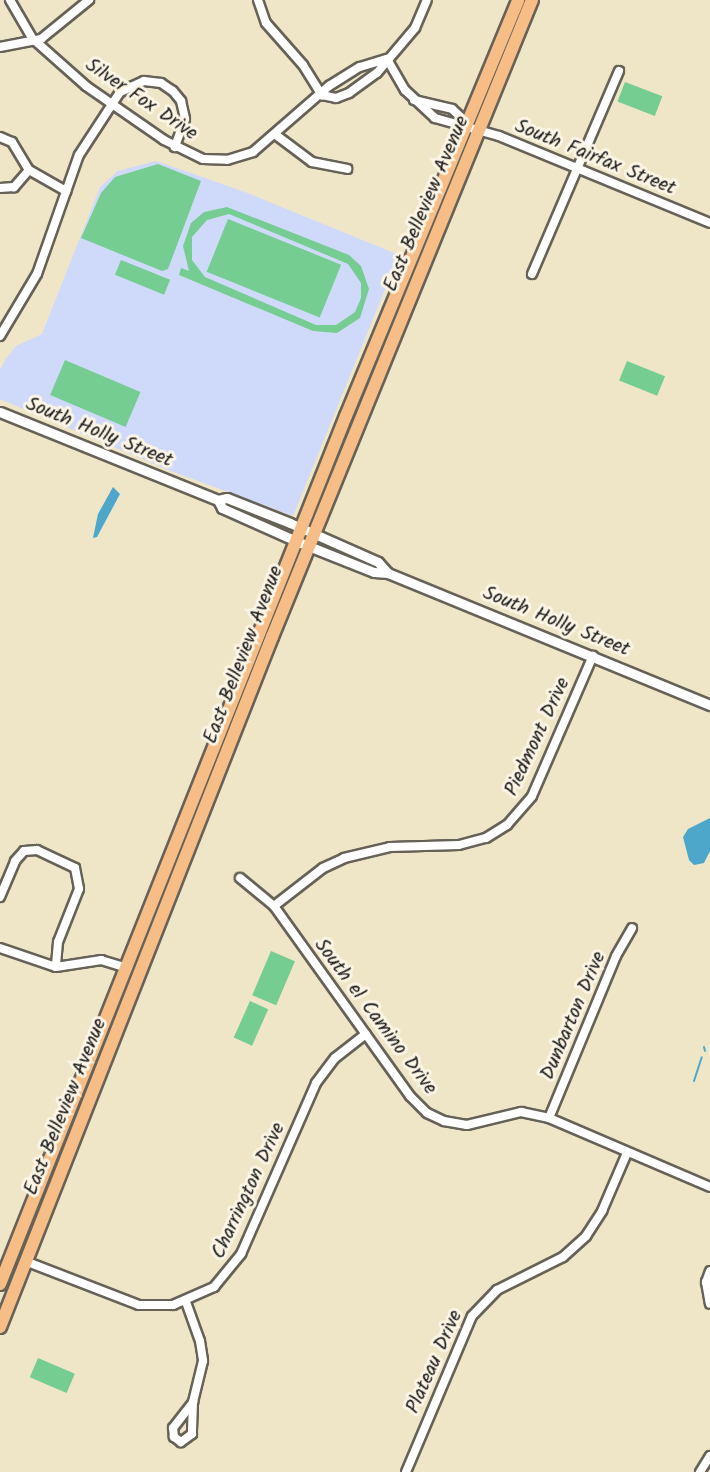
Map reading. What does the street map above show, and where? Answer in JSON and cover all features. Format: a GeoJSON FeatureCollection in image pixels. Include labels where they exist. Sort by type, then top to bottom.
{"type":"FeatureCollection","features":[{"type":"Feature","properties":{"kind":"main road","name":"East Belleview Avenue"},"geometry":{"type":"LineString","coordinates":[[0,1327],[302,543],[301,528],[518,0]]}},
{"type":"Feature","properties":{"kind":"main road","name":"East Belleview Avenue"},"geometry":{"type":"LineString","coordinates":[[0,1284],[302,543],[313,533],[532,0]]}},
{"type":"Feature","properties":{"kind":"street"},"geometry":{"type":"LineString","coordinates":[[10,0],[32,38]]}},
{"type":"Feature","properties":{"kind":"street"},"geometry":{"type":"LineString","coordinates":[[0,47],[32,38],[41,39],[90,0]]}},
{"type":"Feature","properties":{"kind":"street"},"geometry":{"type":"LineString","coordinates":[[258,0],[266,23],[303,65],[322,95],[336,98],[349,93],[377,73],[415,28],[427,0]]}},
{"type":"Feature","properties":{"kind":"street","name":"Silver Fox Drive"},"geometry":{"type":"LineString","coordinates":[[32,38],[111,104],[176,147],[203,159],[227,160],[253,153],[322,95],[360,67],[387,59]]}},
{"type":"Feature","properties":{"kind":"street"},"geometry":{"type":"LineString","coordinates":[[387,59],[399,83],[435,118],[468,124]]}},
{"type":"Feature","properties":{"kind":"street"},"geometry":{"type":"LineString","coordinates":[[532,274],[579,169],[619,71]]}},
{"type":"Feature","properties":{"kind":"street"},"geometry":{"type":"LineString","coordinates":[[0,336],[37,274],[66,191],[87,140],[111,104],[132,84],[155,81],[166,86],[184,109],[184,128],[176,147]]}},
{"type":"Feature","properties":{"kind":"street"},"geometry":{"type":"LineString","coordinates":[[414,100],[452,109],[468,124]]}},
{"type":"Feature","properties":{"kind":"street","name":"South Fairfax Street"},"geometry":{"type":"LineString","coordinates":[[468,124],[710,223]]}},
{"type":"Feature","properties":{"kind":"street"},"geometry":{"type":"LineString","coordinates":[[276,135],[312,162],[347,169]]}},
{"type":"Feature","properties":{"kind":"street"},"geometry":{"type":"LineString","coordinates":[[0,137],[12,142],[29,170],[66,191]]}},
{"type":"Feature","properties":{"kind":"street"},"geometry":{"type":"LineString","coordinates":[[0,188],[14,187],[29,170]]}},
{"type":"Feature","properties":{"kind":"street","name":"South Holly Street"},"geometry":{"type":"LineString","coordinates":[[0,412],[218,500],[227,498],[301,528],[378,562],[388,573]]}},
{"type":"Feature","properties":{"kind":"street","name":"South Holly Street"},"geometry":{"type":"LineString","coordinates":[[218,500],[222,508],[302,543],[374,572],[388,573],[710,705]]}},
{"type":"Feature","properties":{"kind":"street","name":"Piedmont Drive"},"geometry":{"type":"LineString","coordinates":[[274,906],[323,868],[344,858],[390,848],[459,845],[486,838],[507,825],[532,796],[593,656]]}},
{"type":"Feature","properties":{"kind":"street"},"geometry":{"type":"LineString","coordinates":[[0,897],[15,861],[24,851],[37,850],[75,868],[79,889],[58,942],[56,967]]}},
{"type":"Feature","properties":{"kind":"street","name":"South el Camino Drive"},"geometry":{"type":"LineString","coordinates":[[240,878],[274,906],[417,1104],[444,1121],[478,1124],[521,1112],[549,1118],[710,1187]]}},
{"type":"Feature","properties":{"kind":"street","name":"Dunbarton Drive"},"geometry":{"type":"LineString","coordinates":[[549,1118],[616,956],[632,928]]}},
{"type":"Feature","properties":{"kind":"street"},"geometry":{"type":"LineString","coordinates":[[0,948],[56,967],[101,960],[128,968]]}},
{"type":"Feature","properties":{"kind":"street","name":"Charrington Drive"},"geometry":{"type":"LineString","coordinates":[[25,1261],[139,1305],[164,1306],[186,1302],[214,1287],[235,1266],[316,1083],[335,1058],[366,1034]]}},
{"type":"Feature","properties":{"kind":"street","name":"Plateau Drive"},"geometry":{"type":"LineString","coordinates":[[406,1472],[472,1317],[497,1290],[563,1257],[586,1236],[602,1211],[627,1153]]}},
{"type":"Feature","properties":{"kind":"street"},"geometry":{"type":"LineString","coordinates":[[710,1271],[706,1282],[710,1304]]}},
{"type":"Feature","properties":{"kind":"street"},"geometry":{"type":"LineString","coordinates":[[186,1302],[202,1353],[193,1402],[192,1434],[181,1442],[174,1437],[173,1428],[193,1402]]}},
{"type":"Feature","properties":{"kind":"street"},"geometry":{"type":"LineString","coordinates":[[700,1472],[710,1456]]}},
{"type":"Feature","properties":{"kind":"shaded area"},"geometry":{"type":"Polygon","coordinates":[[[156,161],[245,192],[399,255],[293,516],[171,471],[0,399],[0,370],[16,346],[42,334],[100,187],[118,171],[156,161]]]}},
{"type":"Feature","properties":{"kind":"green space"},"geometry":{"type":"Polygon","coordinates":[[[625,82],[662,96],[655,116],[617,102],[625,82]]]}},
{"type":"Feature","properties":{"kind":"green space"},"geometry":{"type":"Polygon","coordinates":[[[158,164],[201,181],[168,269],[162,271],[81,238],[101,193],[115,177],[158,164]]]}},
{"type":"Feature","properties":{"kind":"green space"},"geometry":{"type":"Polygon","coordinates":[[[227,207],[349,255],[361,266],[369,289],[360,318],[337,333],[313,331],[179,275],[181,268],[189,271],[183,246],[191,223],[204,212],[227,207]],[[229,214],[207,220],[192,237],[192,260],[205,277],[316,325],[336,325],[355,312],[361,298],[361,283],[348,264],[229,214]]]}},
{"type":"Feature","properties":{"kind":"green space"},"geometry":{"type":"Polygon","coordinates":[[[228,219],[341,265],[320,318],[207,272],[228,219]]]}},
{"type":"Feature","properties":{"kind":"green space"},"geometry":{"type":"Polygon","coordinates":[[[121,260],[170,280],[164,295],[115,275],[121,260]]]}},
{"type":"Feature","properties":{"kind":"green space"},"geometry":{"type":"Polygon","coordinates":[[[65,360],[140,392],[126,427],[50,395],[65,360]]]}},
{"type":"Feature","properties":{"kind":"green space"},"geometry":{"type":"Polygon","coordinates":[[[627,361],[665,376],[657,396],[619,380],[627,361]]]}},
{"type":"Feature","properties":{"kind":"green space"},"geometry":{"type":"Polygon","coordinates":[[[271,951],[295,961],[276,1005],[252,995],[271,951]]]}},
{"type":"Feature","properties":{"kind":"green space"},"geometry":{"type":"Polygon","coordinates":[[[250,1001],[268,1009],[252,1046],[234,1038],[250,1001]]]}},
{"type":"Feature","properties":{"kind":"green space"},"geometry":{"type":"Polygon","coordinates":[[[38,1358],[75,1374],[67,1393],[30,1377],[38,1358]]]}},
{"type":"Feature","properties":{"kind":"water"},"geometry":{"type":"Polygon","coordinates":[[[113,487],[120,494],[97,537],[93,538],[98,514],[113,487]]]}},
{"type":"Feature","properties":{"kind":"water"},"geometry":{"type":"Polygon","coordinates":[[[710,818],[710,851],[704,863],[694,865],[689,860],[683,837],[688,829],[710,818]]]}},
{"type":"Feature","properties":{"kind":"waterway"},"geometry":{"type":"LineString","coordinates":[[704,1047],[705,1051]]}},
{"type":"Feature","properties":{"kind":"waterway"},"geometry":{"type":"LineString","coordinates":[[694,1081],[702,1057]]}}]}
